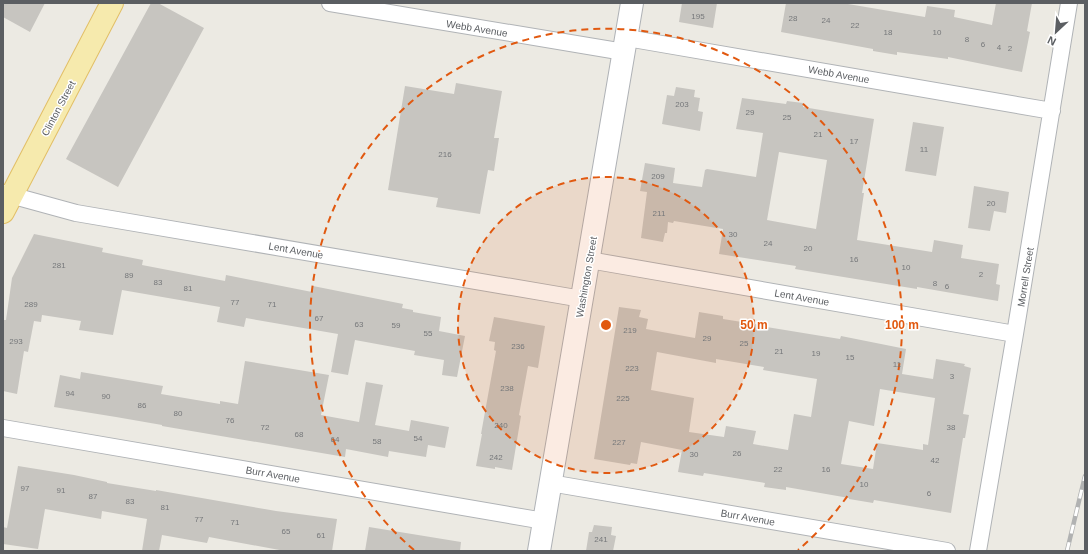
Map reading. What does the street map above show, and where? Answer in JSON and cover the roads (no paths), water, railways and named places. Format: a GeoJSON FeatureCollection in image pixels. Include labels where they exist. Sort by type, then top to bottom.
{"type":"FeatureCollection","features":[{"type":"Feature","properties":{"kind":"main road","name":"Clinton Street"},"geometry":{"type":"LineString","coordinates":[[6,200],[112,3]]}},
{"type":"Feature","properties":{"kind":"main road","name":"Washington Street"},"geometry":{"type":"LineString","coordinates":[[539,551],[632,3]]}},
{"type":"Feature","properties":{"kind":"street","name":"Webb Avenue"},"geometry":{"type":"LineString","coordinates":[[330,3],[625,45],[1052,111]]}},
{"type":"Feature","properties":{"kind":"street","name":"Morrell Street"},"geometry":{"type":"LineString","coordinates":[[978,551],[1069,3]]}},
{"type":"Feature","properties":{"kind":"street","name":"Lent Avenue"},"geometry":{"type":"LineString","coordinates":[[6,200],[582,298]]}},
{"type":"Feature","properties":{"kind":"street","name":"Lent Avenue"},"geometry":{"type":"LineString","coordinates":[[589,260],[1015,334]]}},
{"type":"Feature","properties":{"kind":"street","name":"Burr Avenue"},"geometry":{"type":"LineString","coordinates":[[3,428],[544,521]]}},
{"type":"Feature","properties":{"kind":"street","name":"Burr Avenue"},"geometry":{"type":"LineString","coordinates":[[550,482],[947,551]]}},
{"type":"Feature","properties":{"kind":"railway"},"geometry":{"type":"LineString","coordinates":[[1067,551],[1085,476]]}}]}
